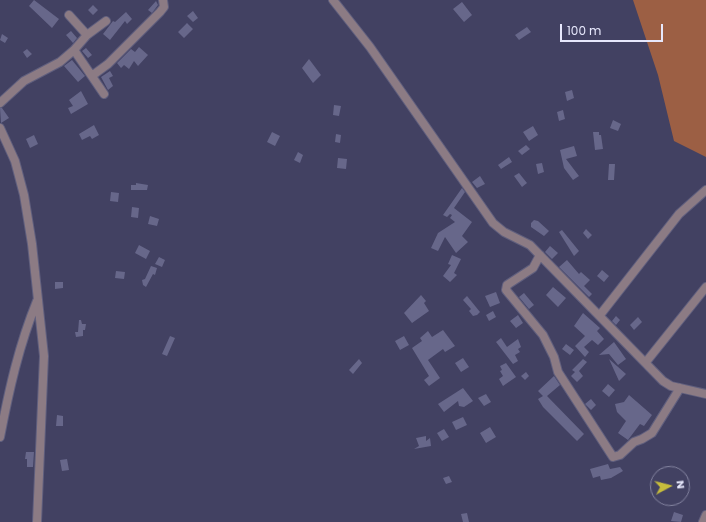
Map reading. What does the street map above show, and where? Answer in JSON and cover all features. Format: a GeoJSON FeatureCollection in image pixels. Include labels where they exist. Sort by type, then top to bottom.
{"type":"FeatureCollection","features":[{"type":"Feature","properties":{"kind":"street"},"geometry":{"type":"LineString","coordinates":[[93,75],[108,64],[160,12],[164,7],[164,0]]}},
{"type":"Feature","properties":{"kind":"street"},"geometry":{"type":"LineString","coordinates":[[333,0],[370,48],[492,223],[504,232],[530,245],[668,385],[706,394]]}},
{"type":"Feature","properties":{"kind":"street"},"geometry":{"type":"LineString","coordinates":[[69,15],[87,36]]}},
{"type":"Feature","properties":{"kind":"street"},"geometry":{"type":"LineString","coordinates":[[0,103],[24,81],[60,62],[87,36],[106,21]]}},
{"type":"Feature","properties":{"kind":"street"},"geometry":{"type":"LineString","coordinates":[[74,50],[93,75],[104,94]]}},
{"type":"Feature","properties":{"kind":"street"},"geometry":{"type":"LineString","coordinates":[[0,128],[20,175],[32,244],[44,356],[37,522]]}},
{"type":"Feature","properties":{"kind":"street"},"geometry":{"type":"LineString","coordinates":[[600,315],[675,219],[706,190]]}},
{"type":"Feature","properties":{"kind":"street"},"geometry":{"type":"LineString","coordinates":[[540,255],[533,268],[507,285],[506,290],[543,335],[554,357],[558,372],[613,457],[620,456],[634,442],[642,440],[652,433],[680,388]]}},
{"type":"Feature","properties":{"kind":"street"},"geometry":{"type":"LineString","coordinates":[[646,362],[706,287]]}},
{"type":"Feature","properties":{"kind":"street"},"geometry":{"type":"LineString","coordinates":[[0,437],[10,386],[26,328],[38,298]]}},
{"type":"Feature","properties":{"kind":"street"},"geometry":{"type":"LineString","coordinates":[[703,522],[706,515]]}},
{"type":"Feature","properties":{"kind":"shaded area"},"geometry":{"type":"Polygon","coordinates":[[[633,0],[706,0],[706,157],[674,141],[658,75],[633,0]]]}},
{"type":"Feature","properties":{"kind":"building"},"geometry":{"type":"Polygon","coordinates":[[[34,0],[59,19],[52,28],[29,6],[34,0]]]}},
{"type":"Feature","properties":{"kind":"building"},"geometry":{"type":"Polygon","coordinates":[[[156,1],[158,5],[152,13],[148,10],[156,1]]]}},
{"type":"Feature","properties":{"kind":"building"},"geometry":{"type":"Polygon","coordinates":[[[462,2],[472,15],[464,22],[453,9],[462,2]]]}},
{"type":"Feature","properties":{"kind":"building"},"geometry":{"type":"Polygon","coordinates":[[[93,5],[98,10],[93,15],[88,10],[93,5]]]}},
{"type":"Feature","properties":{"kind":"building"},"geometry":{"type":"Polygon","coordinates":[[[193,11],[198,18],[193,22],[187,16],[193,11]]]}},
{"type":"Feature","properties":{"kind":"building"},"geometry":{"type":"Polygon","coordinates":[[[126,12],[132,19],[127,24],[125,21],[110,40],[103,34],[113,21],[115,22],[126,12]]]}},
{"type":"Feature","properties":{"kind":"building"},"geometry":{"type":"Polygon","coordinates":[[[187,23],[193,29],[184,38],[178,32],[187,23]]]}},
{"type":"Feature","properties":{"kind":"building"},"geometry":{"type":"Polygon","coordinates":[[[527,27],[531,32],[519,40],[515,35],[527,27]]]}},
{"type":"Feature","properties":{"kind":"building"},"geometry":{"type":"Polygon","coordinates":[[[71,31],[77,38],[73,43],[66,35],[71,31]]]}},
{"type":"Feature","properties":{"kind":"building"},"geometry":{"type":"Polygon","coordinates":[[[2,34],[8,38],[5,43],[0,40],[2,34]]]}},
{"type":"Feature","properties":{"kind":"building"},"geometry":{"type":"Polygon","coordinates":[[[139,47],[148,55],[138,66],[134,61],[129,69],[124,65],[121,68],[117,63],[131,49],[135,52],[139,47]]]}},
{"type":"Feature","properties":{"kind":"building"},"geometry":{"type":"Polygon","coordinates":[[[86,48],[92,55],[88,58],[82,51],[86,48]]]}},
{"type":"Feature","properties":{"kind":"building"},"geometry":{"type":"Polygon","coordinates":[[[27,49],[32,54],[27,58],[23,52],[27,49]]]}},
{"type":"Feature","properties":{"kind":"building"},"geometry":{"type":"Polygon","coordinates":[[[309,59],[321,75],[313,83],[302,68],[309,59]]]}},
{"type":"Feature","properties":{"kind":"building"},"geometry":{"type":"Polygon","coordinates":[[[72,60],[85,76],[78,82],[64,66],[72,60]]]}},
{"type":"Feature","properties":{"kind":"building"},"geometry":{"type":"Polygon","coordinates":[[[110,71],[113,76],[109,78],[113,86],[108,90],[101,77],[110,71]]]}},
{"type":"Feature","properties":{"kind":"building"},"geometry":{"type":"Polygon","coordinates":[[[572,90],[574,98],[567,101],[565,92],[572,90]]]}},
{"type":"Feature","properties":{"kind":"building"},"geometry":{"type":"Polygon","coordinates":[[[81,91],[88,104],[71,114],[68,108],[73,106],[69,100],[81,91]]]}},
{"type":"Feature","properties":{"kind":"building"},"geometry":{"type":"Polygon","coordinates":[[[334,105],[341,106],[339,116],[333,115],[334,105]]]}},
{"type":"Feature","properties":{"kind":"building"},"geometry":{"type":"Polygon","coordinates":[[[0,108],[2,108],[9,118],[1,123],[0,108]]]}},
{"type":"Feature","properties":{"kind":"building"},"geometry":{"type":"Polygon","coordinates":[[[563,110],[565,119],[559,121],[557,112],[563,110]]]}},
{"type":"Feature","properties":{"kind":"building"},"geometry":{"type":"Polygon","coordinates":[[[613,120],[621,124],[618,131],[610,128],[613,120]]]}},
{"type":"Feature","properties":{"kind":"building"},"geometry":{"type":"Polygon","coordinates":[[[94,125],[99,135],[92,139],[90,136],[82,140],[79,134],[94,125]]]}},
{"type":"Feature","properties":{"kind":"building"},"geometry":{"type":"Polygon","coordinates":[[[533,126],[538,135],[529,141],[523,132],[533,126]]]}},
{"type":"Feature","properties":{"kind":"building"},"geometry":{"type":"Polygon","coordinates":[[[272,132],[280,136],[275,146],[267,142],[272,132]]]}},
{"type":"Feature","properties":{"kind":"building"},"geometry":{"type":"Polygon","coordinates":[[[593,132],[599,132],[599,135],[601,135],[603,149],[595,150],[593,132]]]}},
{"type":"Feature","properties":{"kind":"building"},"geometry":{"type":"Polygon","coordinates":[[[336,134],[341,135],[340,143],[335,142],[336,134]]]}},
{"type":"Feature","properties":{"kind":"building"},"geometry":{"type":"Polygon","coordinates":[[[34,135],[38,144],[30,148],[26,139],[34,135]]]}},
{"type":"Feature","properties":{"kind":"building"},"geometry":{"type":"Polygon","coordinates":[[[526,145],[530,149],[522,155],[518,151],[526,145]]]}},
{"type":"Feature","properties":{"kind":"building"},"geometry":{"type":"Polygon","coordinates":[[[574,146],[577,156],[566,159],[579,176],[573,180],[564,168],[560,150],[574,146]]]}},
{"type":"Feature","properties":{"kind":"building"},"geometry":{"type":"Polygon","coordinates":[[[298,152],[303,155],[300,163],[294,160],[298,152]]]}},
{"type":"Feature","properties":{"kind":"building"},"geometry":{"type":"Polygon","coordinates":[[[509,157],[512,162],[501,169],[498,165],[509,157]]]}},
{"type":"Feature","properties":{"kind":"building"},"geometry":{"type":"Polygon","coordinates":[[[338,158],[347,159],[346,169],[337,168],[338,158]]]}},
{"type":"Feature","properties":{"kind":"building"},"geometry":{"type":"Polygon","coordinates":[[[542,163],[544,172],[538,174],[536,164],[542,163]]]}},
{"type":"Feature","properties":{"kind":"building"},"geometry":{"type":"Polygon","coordinates":[[[609,164],[615,164],[614,180],[608,180],[609,164]]]}},
{"type":"Feature","properties":{"kind":"building"},"geometry":{"type":"Polygon","coordinates":[[[519,173],[527,183],[522,187],[514,176],[519,173]]]}},
{"type":"Feature","properties":{"kind":"building"},"geometry":{"type":"Polygon","coordinates":[[[480,176],[485,184],[477,188],[472,182],[480,176]]]}},
{"type":"Feature","properties":{"kind":"building"},"geometry":{"type":"Polygon","coordinates":[[[136,183],[148,185],[147,190],[131,190],[131,185],[136,185],[136,183]]]}},
{"type":"Feature","properties":{"kind":"building"},"geometry":{"type":"Polygon","coordinates":[[[462,188],[465,192],[454,208],[472,222],[462,236],[468,242],[456,253],[445,237],[438,251],[431,248],[438,233],[455,222],[450,218],[452,215],[450,214],[447,217],[443,215],[462,188]]]}},
{"type":"Feature","properties":{"kind":"building"},"geometry":{"type":"Polygon","coordinates":[[[111,192],[119,193],[118,202],[110,201],[111,192]]]}},
{"type":"Feature","properties":{"kind":"building"},"geometry":{"type":"Polygon","coordinates":[[[132,207],[139,208],[138,218],[131,217],[132,207]]]}},
{"type":"Feature","properties":{"kind":"building"},"geometry":{"type":"Polygon","coordinates":[[[150,216],[159,219],[157,226],[148,224],[150,216]]]}},
{"type":"Feature","properties":{"kind":"building"},"geometry":{"type":"Polygon","coordinates":[[[534,220],[538,221],[549,231],[544,236],[531,227],[531,223],[534,220]]]}},
{"type":"Feature","properties":{"kind":"building"},"geometry":{"type":"Polygon","coordinates":[[[586,229],[592,235],[588,239],[583,233],[586,229]]]}},
{"type":"Feature","properties":{"kind":"building"},"geometry":{"type":"Polygon","coordinates":[[[562,230],[579,251],[574,256],[559,232],[562,230]]]}},
{"type":"Feature","properties":{"kind":"building"},"geometry":{"type":"Polygon","coordinates":[[[139,245],[150,251],[146,259],[135,253],[139,245]]]}},
{"type":"Feature","properties":{"kind":"building"},"geometry":{"type":"Polygon","coordinates":[[[550,246],[558,253],[552,259],[545,252],[550,246]]]}},
{"type":"Feature","properties":{"kind":"building"},"geometry":{"type":"Polygon","coordinates":[[[452,255],[461,259],[454,273],[457,275],[450,282],[443,276],[451,265],[448,264],[452,255]]]}},
{"type":"Feature","properties":{"kind":"building"},"geometry":{"type":"Polygon","coordinates":[[[159,257],[165,260],[162,267],[155,264],[159,257]]]}},
{"type":"Feature","properties":{"kind":"building"},"geometry":{"type":"Polygon","coordinates":[[[567,260],[579,274],[581,272],[590,280],[584,286],[592,294],[589,297],[559,267],[567,260]]]}},
{"type":"Feature","properties":{"kind":"building"},"geometry":{"type":"Polygon","coordinates":[[[151,266],[157,268],[155,275],[153,274],[146,287],[143,285],[142,280],[145,279],[151,266]]]}},
{"type":"Feature","properties":{"kind":"building"},"geometry":{"type":"Polygon","coordinates":[[[602,270],[609,276],[604,282],[597,276],[602,270]]]}},
{"type":"Feature","properties":{"kind":"building"},"geometry":{"type":"Polygon","coordinates":[[[116,271],[125,272],[124,279],[115,278],[116,271]]]}},
{"type":"Feature","properties":{"kind":"building"},"geometry":{"type":"Polygon","coordinates":[[[55,282],[63,282],[63,288],[55,289],[55,282]]]}},
{"type":"Feature","properties":{"kind":"building"},"geometry":{"type":"Polygon","coordinates":[[[553,287],[566,298],[558,307],[546,295],[553,287]]]}},
{"type":"Feature","properties":{"kind":"building"},"geometry":{"type":"Polygon","coordinates":[[[496,292],[500,303],[490,307],[485,296],[496,292]]]}},
{"type":"Feature","properties":{"kind":"building"},"geometry":{"type":"Polygon","coordinates":[[[524,293],[534,305],[529,309],[519,297],[524,293]]]}},
{"type":"Feature","properties":{"kind":"building"},"geometry":{"type":"Polygon","coordinates":[[[421,295],[426,301],[424,303],[429,311],[412,323],[404,313],[421,295]]]}},
{"type":"Feature","properties":{"kind":"building"},"geometry":{"type":"Polygon","coordinates":[[[467,296],[480,312],[477,315],[473,316],[469,311],[471,309],[463,300],[467,296]]]}},
{"type":"Feature","properties":{"kind":"building"},"geometry":{"type":"Polygon","coordinates":[[[493,311],[496,317],[489,321],[486,315],[493,311]]]}},
{"type":"Feature","properties":{"kind":"building"},"geometry":{"type":"Polygon","coordinates":[[[583,313],[600,328],[597,331],[604,339],[598,345],[592,340],[584,347],[589,352],[585,357],[575,346],[585,336],[574,326],[583,313]]]}},
{"type":"Feature","properties":{"kind":"building"},"geometry":{"type":"Polygon","coordinates":[[[518,315],[523,323],[516,328],[510,321],[518,315]]]}},
{"type":"Feature","properties":{"kind":"building"},"geometry":{"type":"Polygon","coordinates":[[[616,316],[620,320],[616,325],[612,321],[616,316]]]}},
{"type":"Feature","properties":{"kind":"building"},"geometry":{"type":"Polygon","coordinates":[[[638,317],[642,322],[634,330],[630,325],[638,317]]]}},
{"type":"Feature","properties":{"kind":"building"},"geometry":{"type":"Polygon","coordinates":[[[79,320],[81,320],[82,324],[86,324],[85,330],[83,330],[83,336],[76,337],[75,332],[78,332],[79,320]]]}},
{"type":"Feature","properties":{"kind":"building"},"geometry":{"type":"Polygon","coordinates":[[[443,330],[455,346],[445,352],[443,349],[428,360],[440,378],[429,386],[424,380],[429,376],[412,348],[422,341],[420,338],[428,331],[432,337],[443,330]]]}},
{"type":"Feature","properties":{"kind":"building"},"geometry":{"type":"Polygon","coordinates":[[[170,336],[175,338],[167,356],[162,354],[170,336]]]}},
{"type":"Feature","properties":{"kind":"building"},"geometry":{"type":"Polygon","coordinates":[[[404,336],[409,345],[400,350],[395,341],[404,336]]]}},
{"type":"Feature","properties":{"kind":"building"},"geometry":{"type":"Polygon","coordinates":[[[501,338],[507,347],[518,339],[521,347],[518,349],[520,352],[515,355],[518,361],[513,364],[496,342],[501,338]]]}},
{"type":"Feature","properties":{"kind":"building"},"geometry":{"type":"Polygon","coordinates":[[[614,342],[626,359],[618,365],[609,354],[599,355],[614,342]]]}},
{"type":"Feature","properties":{"kind":"building"},"geometry":{"type":"Polygon","coordinates":[[[566,344],[574,350],[570,355],[562,349],[566,344]]]}},
{"type":"Feature","properties":{"kind":"building"},"geometry":{"type":"Polygon","coordinates":[[[463,358],[469,367],[461,372],[455,363],[463,358]]]}},
{"type":"Feature","properties":{"kind":"building"},"geometry":{"type":"Polygon","coordinates":[[[359,359],[362,363],[353,374],[349,370],[359,359]]]}},
{"type":"Feature","properties":{"kind":"building"},"geometry":{"type":"Polygon","coordinates":[[[583,359],[587,362],[579,371],[583,376],[577,382],[571,376],[575,372],[572,370],[583,359]]]}},
{"type":"Feature","properties":{"kind":"building"},"geometry":{"type":"Polygon","coordinates":[[[609,359],[626,374],[619,381],[609,359]]]}},
{"type":"Feature","properties":{"kind":"building"},"geometry":{"type":"Polygon","coordinates":[[[506,363],[516,377],[503,386],[499,379],[503,376],[500,371],[502,370],[500,366],[506,363]]]}},
{"type":"Feature","properties":{"kind":"building"},"geometry":{"type":"Polygon","coordinates":[[[526,372],[529,376],[525,380],[521,376],[526,372]]]}},
{"type":"Feature","properties":{"kind":"building"},"geometry":{"type":"Polygon","coordinates":[[[554,376],[560,385],[547,396],[584,434],[577,441],[543,407],[538,399],[543,396],[538,391],[554,376]]]}},
{"type":"Feature","properties":{"kind":"building"},"geometry":{"type":"Polygon","coordinates":[[[608,384],[615,390],[609,397],[602,391],[608,384]]]}},
{"type":"Feature","properties":{"kind":"building"},"geometry":{"type":"Polygon","coordinates":[[[463,388],[473,401],[464,407],[459,406],[458,401],[444,412],[438,404],[463,388]]]}},
{"type":"Feature","properties":{"kind":"building"},"geometry":{"type":"Polygon","coordinates":[[[486,394],[491,402],[484,406],[478,398],[486,394]]]}},
{"type":"Feature","properties":{"kind":"building"},"geometry":{"type":"Polygon","coordinates":[[[629,395],[652,415],[644,426],[640,424],[628,440],[618,433],[626,421],[617,412],[615,404],[624,402],[629,395]]]}},
{"type":"Feature","properties":{"kind":"building"},"geometry":{"type":"Polygon","coordinates":[[[591,399],[596,405],[591,410],[585,404],[591,399]]]}},
{"type":"Feature","properties":{"kind":"building"},"geometry":{"type":"Polygon","coordinates":[[[57,415],[63,416],[63,426],[56,426],[57,415]]]}},
{"type":"Feature","properties":{"kind":"building"},"geometry":{"type":"Polygon","coordinates":[[[463,417],[467,425],[456,430],[452,422],[463,417]]]}},
{"type":"Feature","properties":{"kind":"building"},"geometry":{"type":"Polygon","coordinates":[[[490,427],[496,437],[486,443],[480,433],[490,427]]]}},
{"type":"Feature","properties":{"kind":"building"},"geometry":{"type":"Polygon","coordinates":[[[444,429],[449,437],[442,441],[437,433],[444,429]]]}},
{"type":"Feature","properties":{"kind":"building"},"geometry":{"type":"Polygon","coordinates":[[[426,436],[426,441],[430,438],[431,446],[414,449],[419,446],[416,438],[426,436]]]}},
{"type":"Feature","properties":{"kind":"building"},"geometry":{"type":"Polygon","coordinates":[[[26,452],[34,452],[33,467],[27,467],[27,459],[25,459],[26,452]]]}},
{"type":"Feature","properties":{"kind":"building"},"geometry":{"type":"Polygon","coordinates":[[[67,459],[69,470],[62,471],[60,460],[67,459]]]}},
{"type":"Feature","properties":{"kind":"building"},"geometry":{"type":"Polygon","coordinates":[[[608,464],[610,469],[620,467],[623,471],[611,478],[601,480],[600,476],[593,478],[590,469],[608,464]]]}},
{"type":"Feature","properties":{"kind":"building"},"geometry":{"type":"Polygon","coordinates":[[[449,476],[452,482],[446,484],[443,478],[449,476]]]}},
{"type":"Feature","properties":{"kind":"building"},"geometry":{"type":"Polygon","coordinates":[[[674,512],[683,515],[681,522],[671,521],[674,512]]]}},
{"type":"Feature","properties":{"kind":"building"},"geometry":{"type":"Polygon","coordinates":[[[467,513],[469,522],[463,522],[461,514],[467,513]]]}}]}
